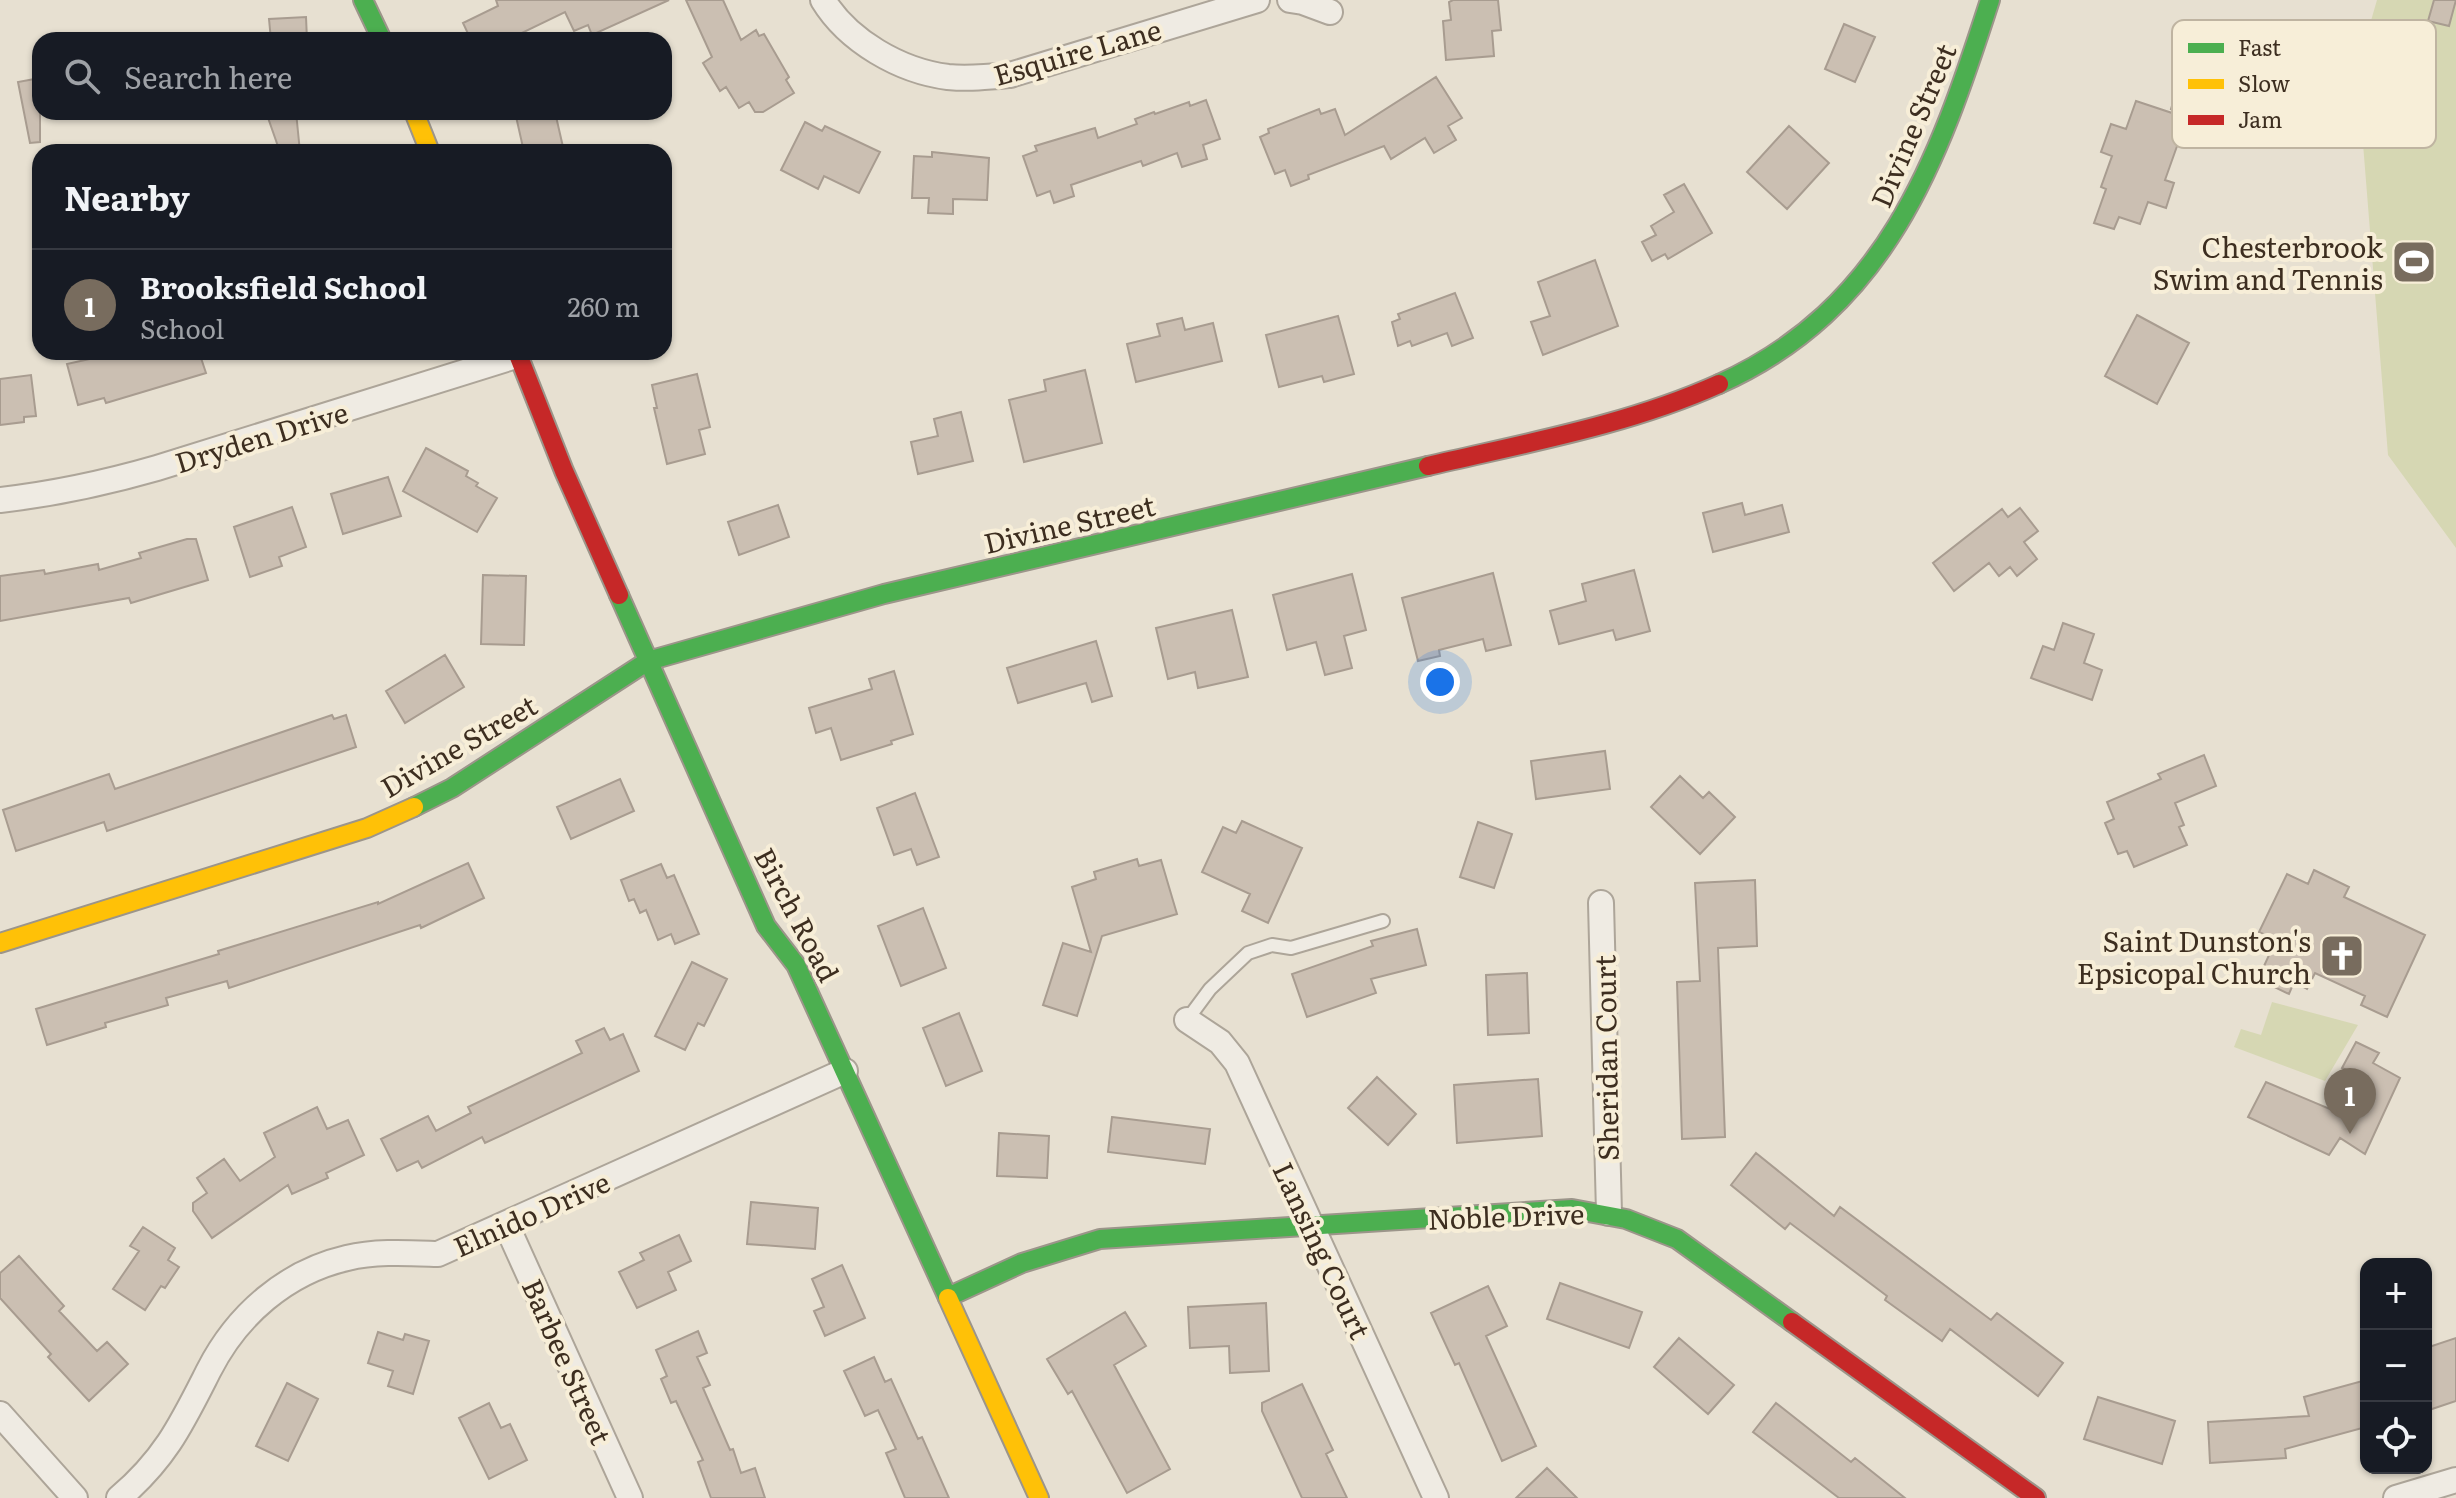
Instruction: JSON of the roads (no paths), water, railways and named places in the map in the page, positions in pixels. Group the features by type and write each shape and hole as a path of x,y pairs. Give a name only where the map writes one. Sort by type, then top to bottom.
{"street":[{"path":"363,0 378,32"},
{"name":"Esquire Lane","path":"823,0 851,32 879,53 912,68 946,77 978,78 1010,75 1257,0"},
{"path":"1290,0 1330,12"},
{"name":"Divine Street","path":"0,943 367,828 411,809 452,788 648,661 884,594 1592,427 1679,400 1732,378 1780,351 1818,324 1848,296 1876,263 1903,221 1937,151 1966,77 1990,0"},
{"path":"417,120 427,144"},
{"name":"Dryden Drive","path":"0,500 145,472 499,360"},
{"name":"Birch Road","path":"520,360 564,471 766,926 796,965 1039,1498"},
{"name":"Sheridan Court","path":"1601,903 1609,1213"},
{"name":"Lansing Court","path":"1187,1020 1220,1042 1237,1063 1436,1498"},
{"name":"Elnido Drive","path":"119,1498 137,1483 186,1419 229,1335 259,1303 288,1282 315,1268 348,1257 387,1253 438,1254 845,1071"},
{"name":"Noble Drive","path":"948,1297 1015,1263 1055,1249 1100,1239 1572,1209 1609,1213 1640,1222 1677,1239 2036,1498"},
{"name":"Barbee Street","path":"506,1224 630,1498"},
{"path":"0,1414 75,1498"},
{"path":"2396,1498 2456,1480"}],"lane":[{"path":"1187,1020 1210,989 1248,953 1272,945 1291,948 1305,945 1383,921"}],"place":[{"name":"Chesterbrook Swim and Tennis","path":"2414,262"},
{"name":"Saint Dunston's Epsicopal Church","path":"2342,956"},
{"name":"Brooksfield School","path":"2350,1134"}]}
